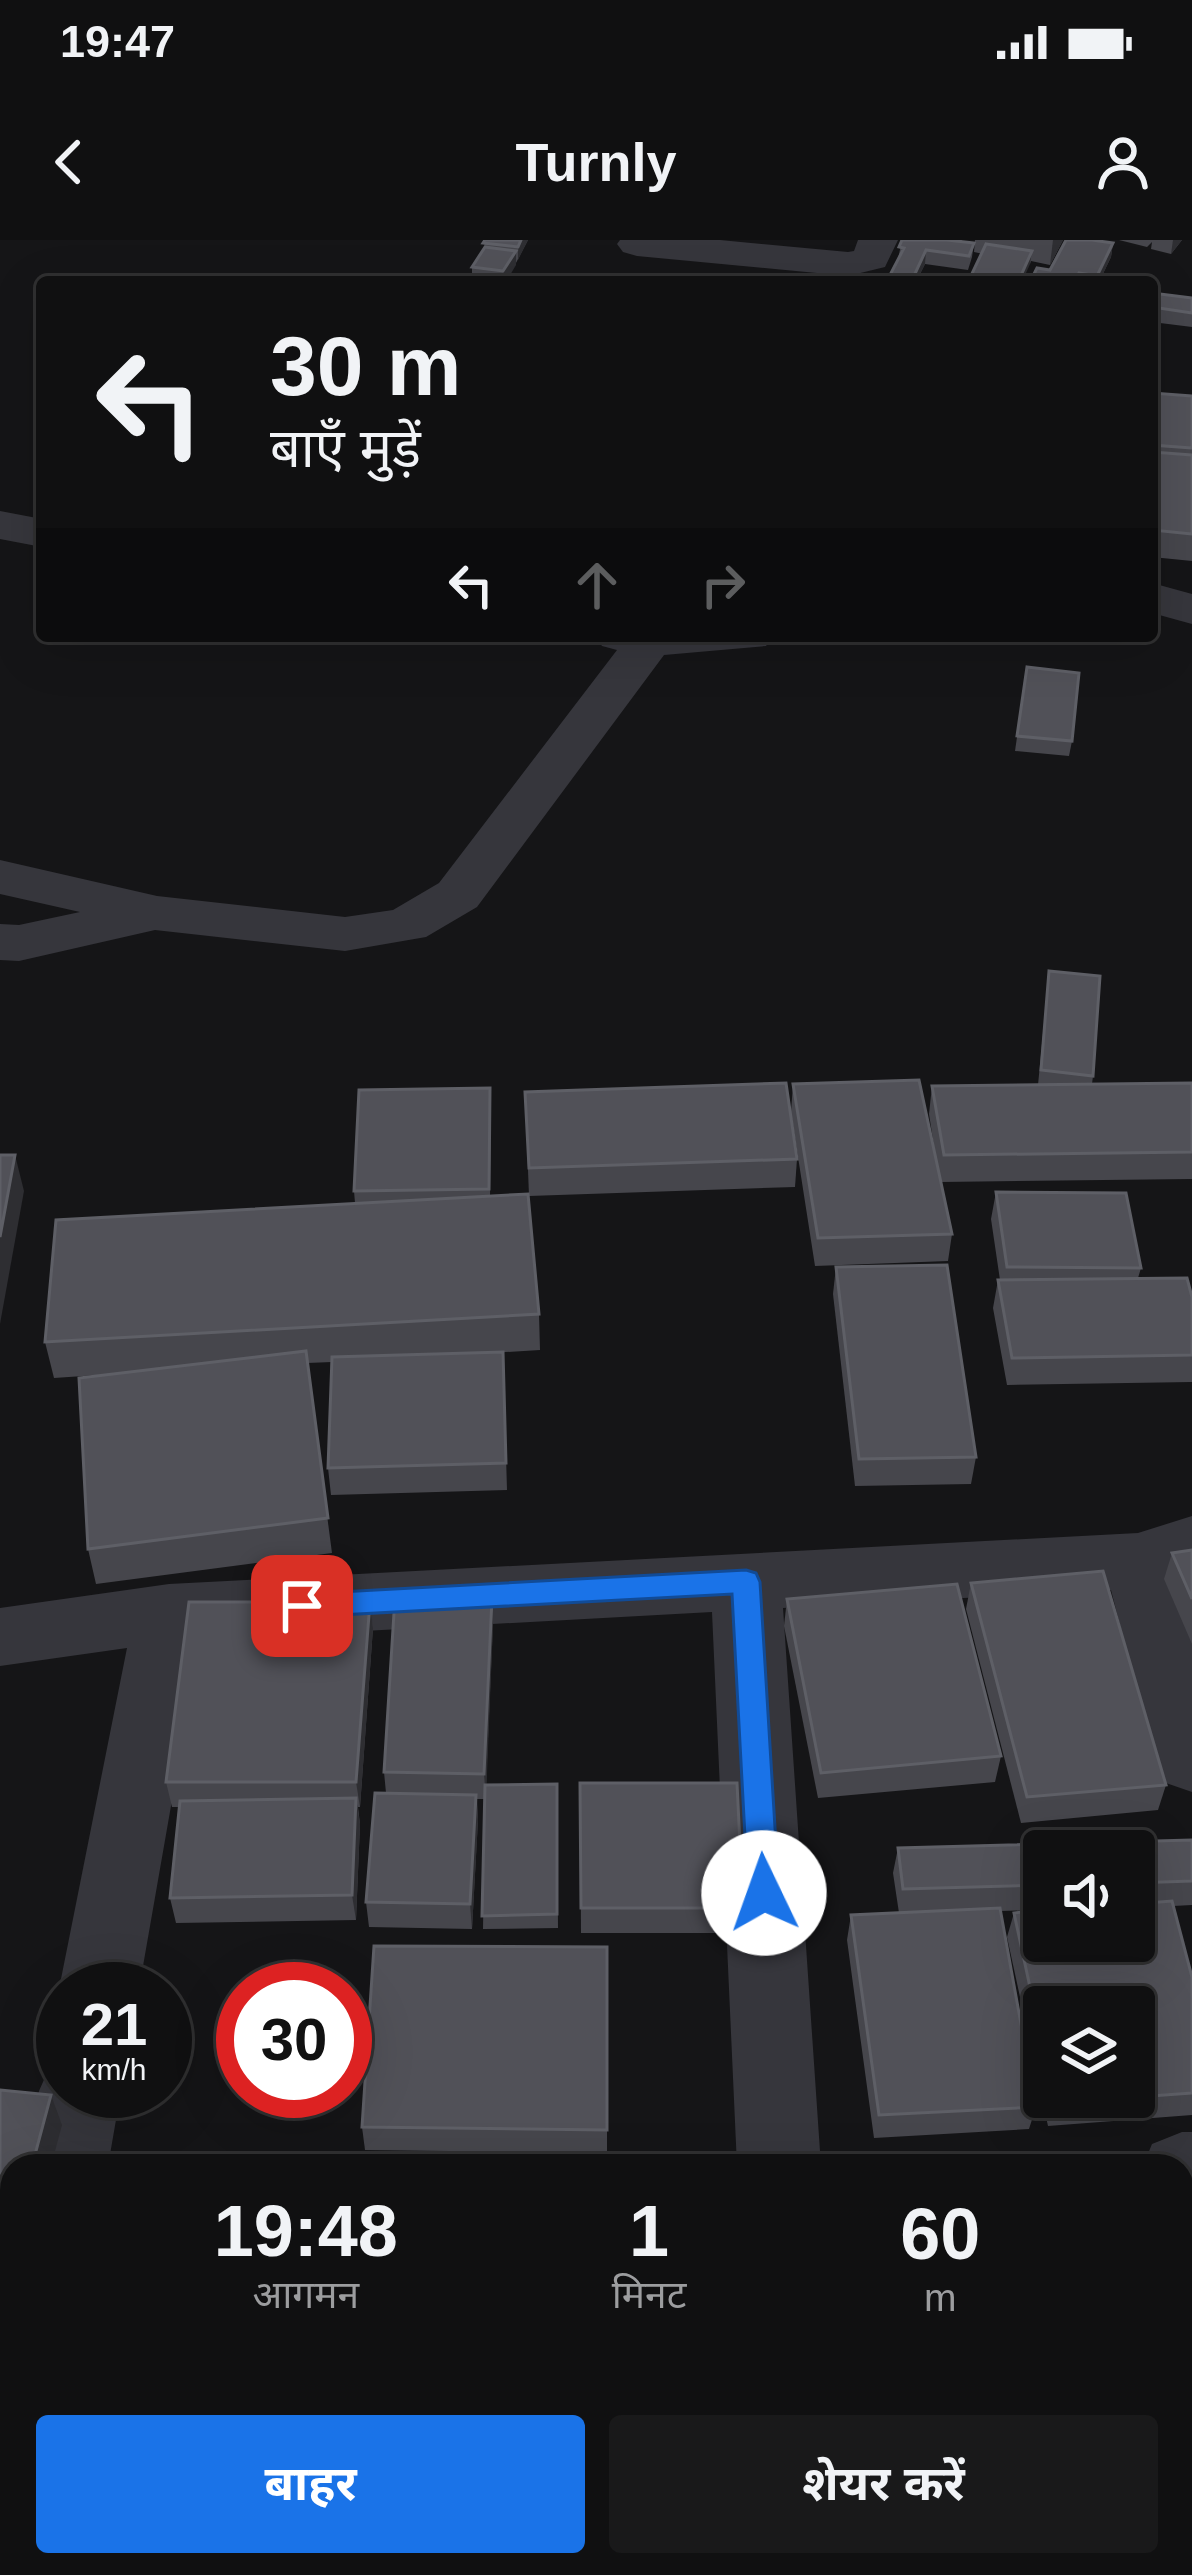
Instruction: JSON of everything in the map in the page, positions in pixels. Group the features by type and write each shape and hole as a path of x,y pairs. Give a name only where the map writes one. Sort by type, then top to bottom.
{"street":[{"path":"637,244 834,264 871,259 878,240"},
{"path":"0,525 36,532"},
{"path":"1158,599 1192,610"},
{"path":"0,877 157,913 345,934 407,925 458,896 632,642"},
{"path":"0,942 19,943 157,913"},
{"path":"0,1637 169,1612 746,1582 1165,1552 1192,1761"},
{"path":"746,1582 778,2154"},
{"path":"104,1962 169,1612"},
{"path":"68,2154 75,2118"}],"building":[{"path":"521,240 518,247 483,243"},
{"path":"902,240 974,243 969,256 926,250 914,276 890,275 904,248 899,247"},
{"path":"1066,240 1113,243 1097,276 1033,276 1037,268 1050,270"},
{"path":"986,244 1032,251 1021,276 971,276"},
{"path":"485,247 516,251 503,271 472,267"},
{"path":"1158,294 1192,298 1192,313 1158,308"},
{"path":"1158,393 1192,396 1192,448 1158,445"},
{"path":"1158,452 1192,455 1192,534 1158,531"},
{"path":"1027,667 1079,673 1072,741 1017,736"},
{"path":"1049,971 1100,976 1093,1076 1041,1070"},
{"path":"919,1080 952,1234 818,1238 793,1084"},
{"path":"786,1083 797,1159 529,1168 525,1092"},
{"path":"1192,1083 1192,1152 944,1155 932,1086"},
{"path":"490,1088 489,1189 354,1191 359,1090"},
{"path":"0,1155 15,1155 0,1237"},
{"path":"996,1192 1126,1193 1141,1268 1007,1267"},
{"path":"528,1194 539,1314 45,1342 56,1220"},
{"path":"947,1265 976,1457 859,1459 836,1267"},
{"path":"1187,1278 1192,1297 1192,1355 1012,1358 998,1280"},
{"path":"306,1351 328,1518 88,1549 79,1378"},
{"path":"503,1352 506,1463 328,1468 332,1357"},
{"path":"1192,1550 1192,1599 1172,1553"},
{"path":"1103,1571 1166,1785 1027,1797 971,1583"},
{"path":"957,1584 1001,1756 821,1773 787,1599"},
{"path":"395,1597 492,1598 484,1774 384,1772"},
{"path":"189,1602 370,1602 356,1782 166,1782"},
{"path":"580,1783 737,1783 743,1908 581,1908"},
{"path":"557,1784 557,1914 482,1916 485,1785"},
{"path":"375,1793 476,1795 470,1904 366,1902"},
{"path":"356,1798 352,1895 170,1898 180,1801"},
{"path":"1192,1840 1192,1881 1155,1882 1155,1841"},
{"path":"1023,1845 1023,1886 903,1889 898,1848"},
{"path":"1172,1901 1192,1977 1192,2093 1155,2096 1155,1986 1030,1986 1025,1962 1155,1962 1155,1902"},
{"path":"1000,1908 1023,2035 1023,2108 879,2115 851,1915"},
{"path":"1023,1912 1023,1955 1014,1913"},
{"path":"374,1946 607,1947 607,2130 362,2127 363,2118 372,2118"},
{"path":"0,2090 36,2094 36,2118 45,2118 35,2154 0,2154"}],"route":[{"path":"302,1606 746,1582 764,1893"}]}
